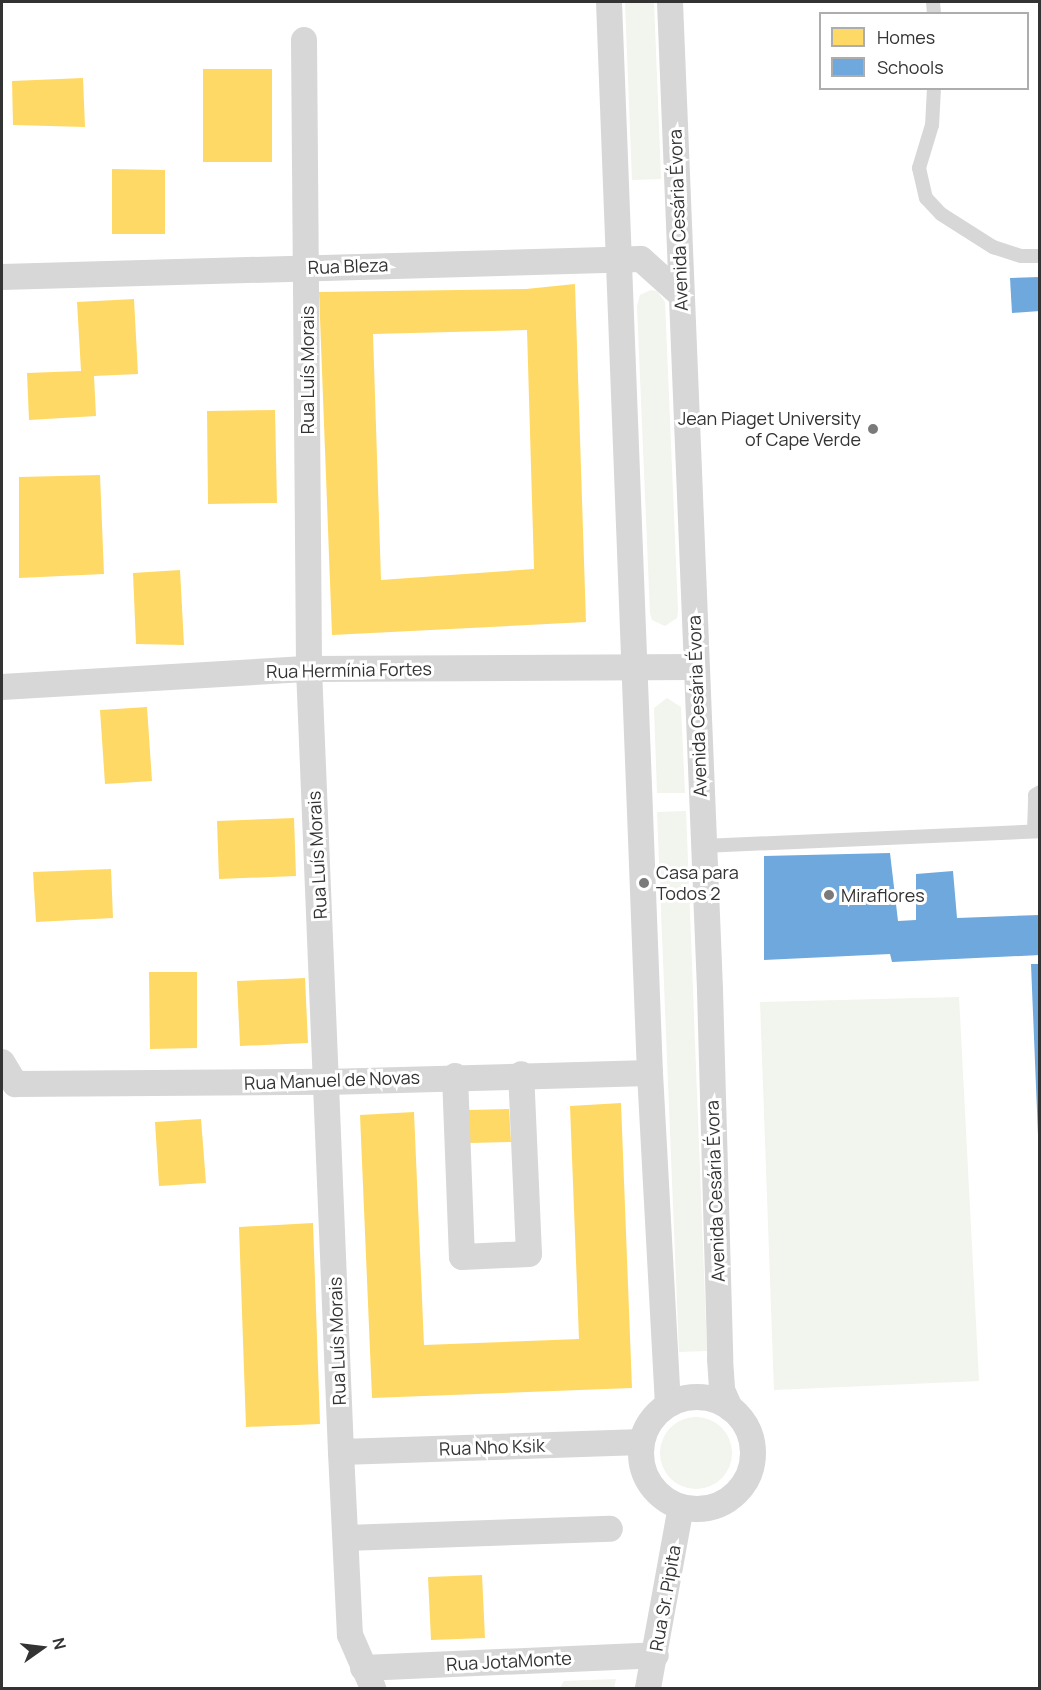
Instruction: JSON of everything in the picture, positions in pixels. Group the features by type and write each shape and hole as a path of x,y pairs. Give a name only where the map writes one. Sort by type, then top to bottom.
{"street":[{"path":"609,2 616,259 636,668 650,1073 668,1405"},
{"name":"Avenida Cesária Évora","path":"670,2 703,846 720,1359 722,1390 730,1408"},
{"name":"Rua Luís Morais","path":"304,40 309,669 350,1635 368,1678"},
{"name":"Rua Bleza","path":"2,278 306,267 641,259 681,295"},
{"name":"Rua Hermínia Fortes","path":"2,687 309,669 696,668"},
{"name":"Rua Manuel de Novas","path":"2,1062 15,1084 327,1083 455,1076 650,1073"},
{"path":"455,1076 462,1257 529,1254 521,1074"},
{"path":"699,1397 730,1408 743,1422 750,1438 753,1456 748,1474 725,1502 704,1509 681,1507 654,1489 645,1475 642,1442 647,1427 668,1405 699,1397"},
{"name":"Rua Nho Ksik","path":"341,1452 642,1442"},
{"name":"Rua Sr. Pipita","path":"648,1689 656,1655 681,1507"},
{"path":"346,1538 610,1529"},
{"name":"Rua JotaMonte","path":"368,1678 656,1655"}],"lane":[{"path":"934,90 932,124 919,168 926,198 941,214 993,247 1021,256 1040,256"},
{"path":"703,846 1037,831 1035,795 1040,792"}],"shaded area":[{"path":"625,2 654,2 661,179 632,180"},
{"path":"651,290 657,291 665,302 678,611 677,618 665,626 652,620 650,613 637,306 640,295"},
{"path":"667,698 681,707 685,793 657,793 654,708"},
{"path":"686,811 707,1351 679,1352 657,812"},
{"path":"959,997 979,1381 774,1390 760,1002"},
{"path":"703,1417 722,1427 730,1439 732,1453 730,1467 722,1479 710,1487 689,1489 670,1479 662,1467 660,1446 670,1427 682,1419"},
{"path":"616,1679 614,1688 560,1688 564,1681"}],"building: Homes":[{"path":"203,69 272,69 272,162 203,162"},
{"path":"83,78 85,127 13,125 12,81"},
{"path":"112,169 165,170 165,234 112,234"},
{"path":"575,284 586,622 332,635 319,292 526,289","holes":["527,330 534,569 381,580 373,334"]},
{"path":"134,299 138,374 94,376 96,416 29,420 27,373 81,371 77,302"},
{"path":"275,410 277,503 208,504 207,411"},
{"path":"100,475 104,574 19,578 19,477"},
{"path":"180,570 184,645 136,644 133,573"},
{"path":"147,707 152,781 105,784 100,710"},
{"path":"294,818 296,876 219,879 217,821"},
{"path":"111,869 113,918 36,922 33,872"},
{"path":"149,972 197,972 197,1048 150,1049"},
{"path":"305,978 308,1043 240,1046 237,981"},
{"path":"621,1103 632,1388 372,1398 360,1115 414,1112 424,1345 579,1339 570,1106"},
{"path":"509,1109 511,1142 469,1143 468,1110"},
{"path":"201,1119 206,1183 159,1186 155,1122"},
{"path":"313,1223 320,1424 246,1427 239,1227"},
{"path":"482,1575 485,1638 431,1640 428,1577"}],"building: Schools":[{"path":"1040,277 1040,311 1012,313 1010,278"},
{"name":"Miraflores","path":"890,853 898,921 916,920 916,874 953,871 957,918 1040,915 1040,955 892,962 890,954 764,960 764,856"},
{"path":"1031,964 1040,964 1040,1135 1038,1135"}],"place":[{"name":"Jean Piaget University of Cape Verde","path":"873,429"},
{"name":"Casa para Todos 2","path":"644,883"},
{"name":"Miraflores","path":"829,895"}]}
